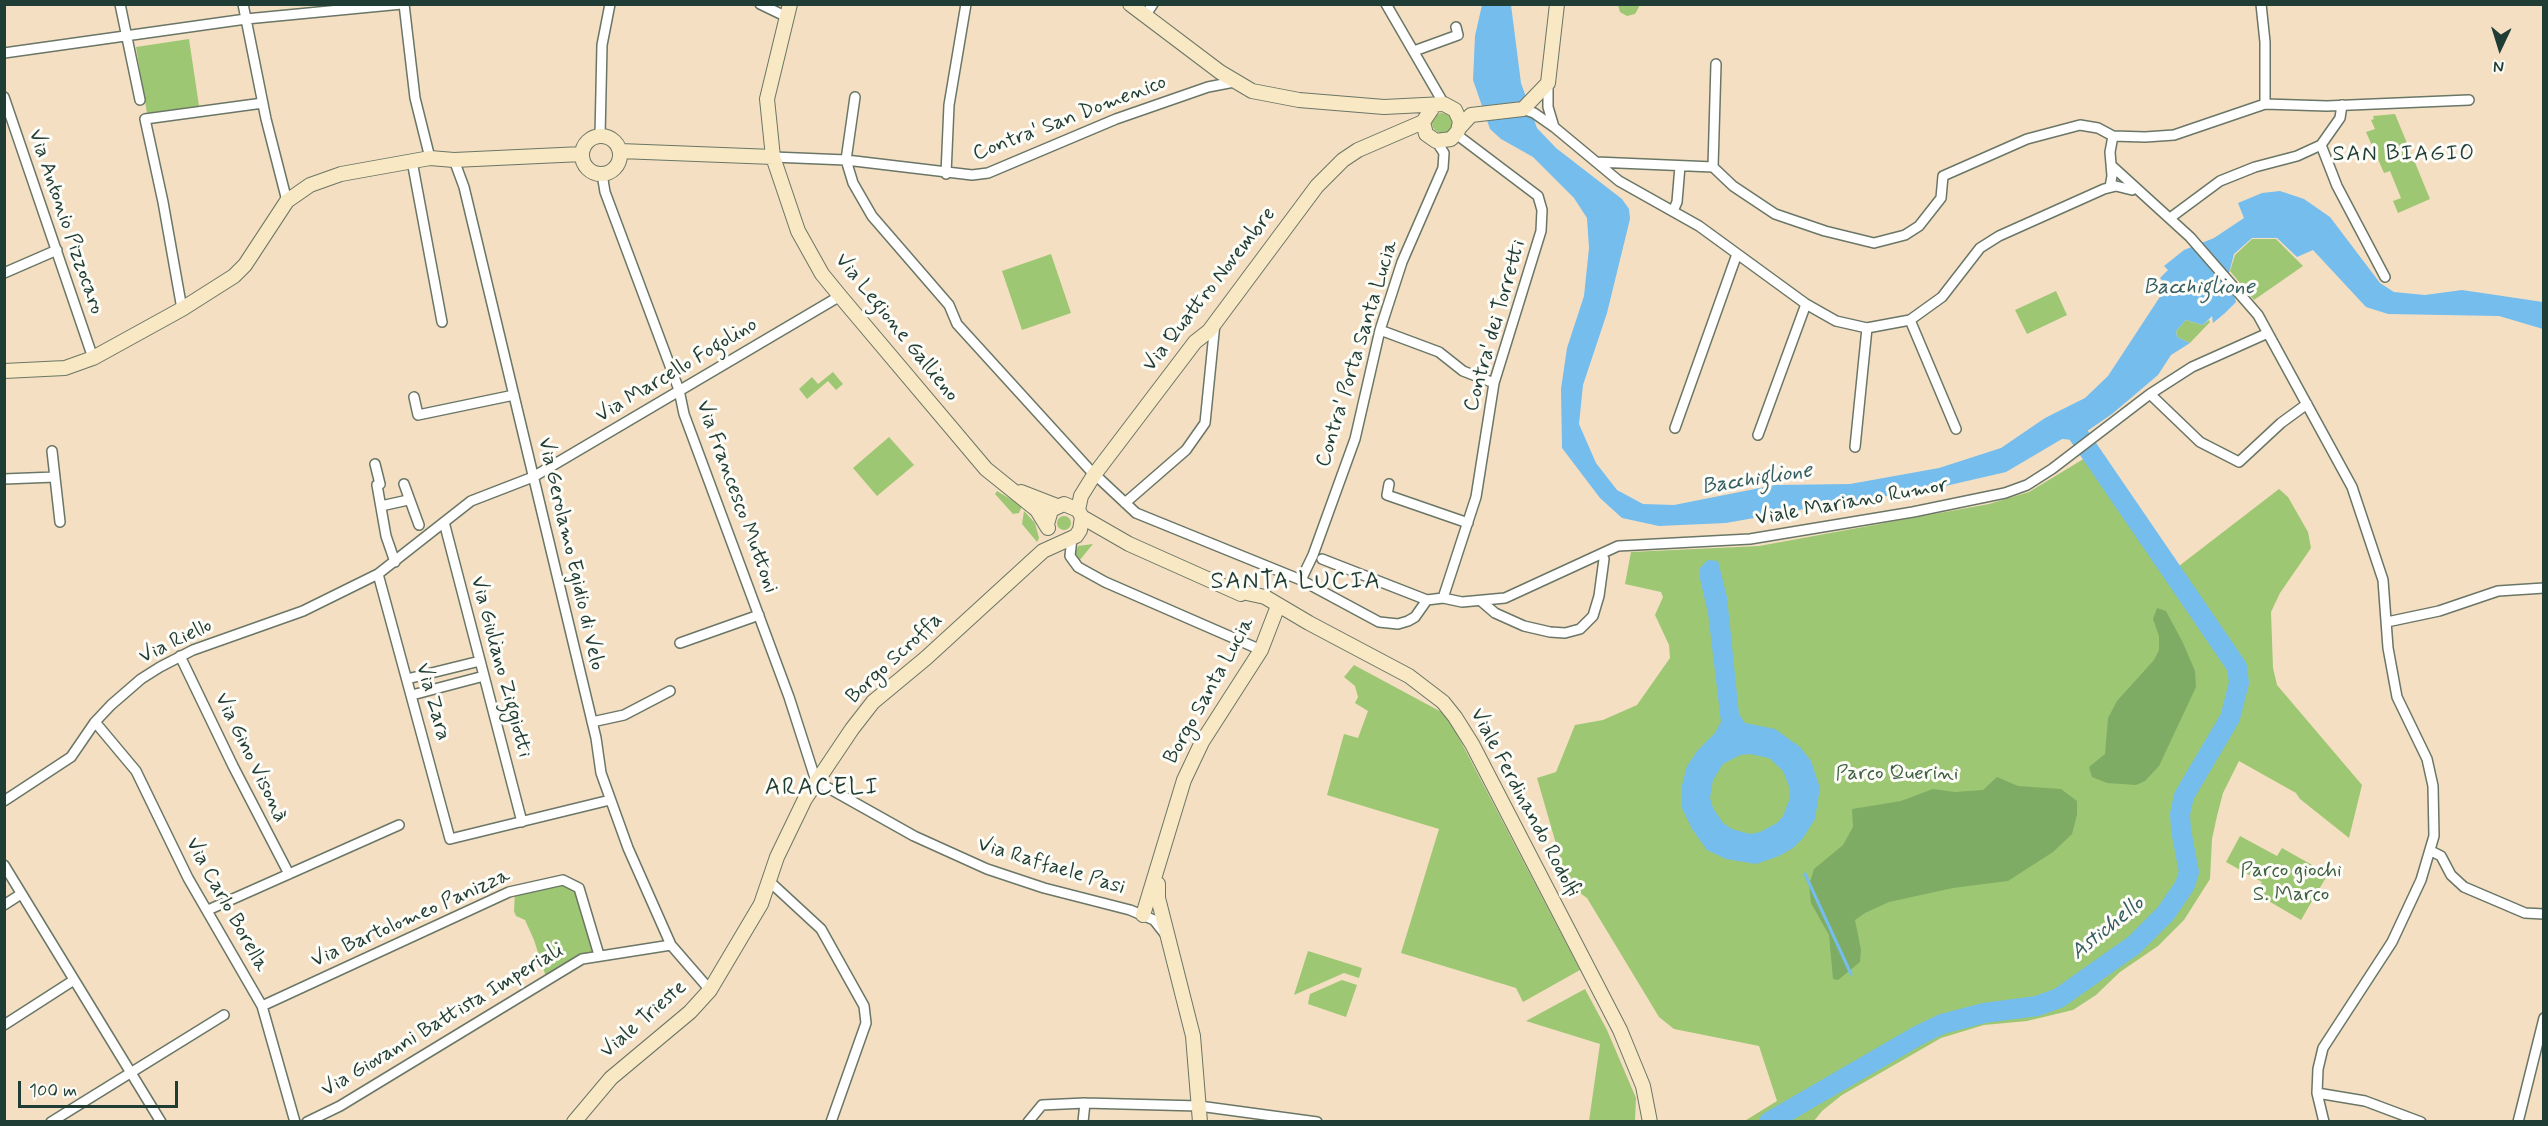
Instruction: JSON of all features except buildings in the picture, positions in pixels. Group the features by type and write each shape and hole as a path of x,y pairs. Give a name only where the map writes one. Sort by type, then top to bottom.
{"street":[{"path":"120,4 140,100"},
{"path":"243,4 281,185 287,201"},
{"path":"4,53 246,19 403,4 416,98 430,158"},
{"path":"600,136 602,45 610,4"},
{"path":"760,4 788,11"},
{"path":"946,174 949,105 966,4"},
{"path":"1130,4 1149,10 1234,82 1273,96 1435,111 1463,122 1481,111 1530,107 1619,181 1699,226 1806,304 1836,321 1867,328 1910,320 1942,297 1980,248 2029,222 2110,187 2122,186 2137,192"},
{"path":"1386,4 1414,51 1435,111"},
{"path":"1554,127 1548,107 1548,83 1557,4"},
{"path":"2261,4 2265,42 2265,104"},
{"name":"Via Legione Gallieno","path":"788,11 767,99 773,157 798,231 822,274 986,469 1039,512 1048,527"},
{"path":"1414,51 1458,35 1456,27"},
{"path":"1713,168 1716,64"},
{"name":"Contra' San Domenico","path":"773,157 846,160 946,174 972,175 988,172 1116,119 1208,87 1234,82"},
{"path":"1530,107 1548,83"},
{"name":"Via Antonio Pizzocaro","path":"4,97 93,358"},
{"path":"855,97 846,160 853,183 872,216 949,305 957,324 1095,475 1136,513 1158,524 1301,580 1379,622 1398,624 1408,621 1415,617 1427,600"},
{"path":"1595,162 1713,168 1767,209 1826,231 1862,241 1883,242 1905,235 1919,226 1941,198 1942,176 2027,139 2080,125 2098,128 2114,136 2174,135 2265,104 2342,105 2469,100"},
{"path":"182,309 164,202 145,119 263,103"},
{"path":"2170,218 2220,181 2255,167 2298,156 2321,145 2340,118 2342,105"},
{"path":"1433,140 1423,128 1435,111"},
{"name":"Via Quattro Novembre","path":"1061,505 1086,487 1195,342 1215,322 1317,186 1343,160 1435,111"},
{"name":"Via Quattro Novembre","path":"1386,138 1447,141 1463,122"},
{"name":"Contra' dei Torretti","path":"1443,598 1476,497 1494,383 1541,231 1542,210 1538,196 1463,122"},
{"path":"600,136 611,138 620,152 615,169 602,174 589,170 582,154 590,139 600,136"},
{"path":"2110,187 2112,166 2110,152 2114,136"},
{"name":"Contra' Porta Santa Lucia","path":"1301,580 1313,555 1355,439 1380,330 1402,262 1443,168 1443,153 1433,140"},
{"path":"2321,145 2337,186 2385,278"},
{"path":"620,152 773,157"},
{"path":"4,371 65,368 93,358 182,309 234,276 245,265 287,201 310,185 341,174 430,158 454,160 582,154"},
{"name":"Via Gerolamo Egidio di Velo","path":"454,160 464,187 610,800 671,945 710,990"},
{"path":"412,161 442,322"},
{"path":"1619,181 1631,165"},
{"path":"1673,211 1677,202 1680,166"},
{"path":"2112,166 2137,192 2190,237 2245,299 2268,333 2352,487 2383,580 2391,674 2397,697 2427,759 2433,786 2434,825 2431,851 2392,942 2323,1048 2318,1069 2317,1093 2324,1122"},
{"name":"Via Francesco Muttoni","path":"602,174 605,192 679,390 684,414 759,615 816,781"},
{"path":"4,273 57,250"},
{"path":"1675,428 1737,254"},
{"name":"Via Marcello Fogolino","path":"533,477 840,296"},
{"path":"1758,435 1806,304"},
{"path":"1910,320 1956,429"},
{"path":"1125,503 1186,450 1205,423 1215,322"},
{"path":"1855,447 1867,328"},
{"path":"1380,330 1439,352 1463,371 1494,383"},
{"name":"Viale Mariano Rumor","path":"1481,601 1504,598 1618,546 1750,539 1913,512 2005,493 2027,485 2080,450 2150,394 2192,367 2268,333"},
{"path":"1195,342 1212,350"},
{"path":"2150,394 2200,442 2240,462 2281,423 2307,404"},
{"path":"414,397 418,415 513,395"},
{"path":"52,452 60,522"},
{"path":"375,464 380,483 377,484 386,536 395,562"},
{"path":"4,480 55,477"},
{"name":"Via Riello","path":"4,801 71,757 95,722 141,679 180,656 303,611 378,574 471,501 533,477"},
{"path":"404,484 419,525"},
{"path":"1389,484 1387,495 1468,523"},
{"name":"Via Legione Gallieno","path":"1005,486 1061,505"},
{"name":"Via Quattro Novembre","path":"1080,514 1086,487"},
{"path":"381,506 408,500"},
{"path":"1043,551 1051,510 1061,505 1129,544 1276,611 1309,623"},
{"path":"1070,538 1080,530 1080,514"},
{"name":"Via Giuliano Ziggiotti","path":"444,522 522,822"},
{"path":"1048,527 1055,537 1098,536 1129,544"},
{"path":"1070,538 1070,556 1078,567 1105,582 1261,650"},
{"name":"Borgo Scroffa","path":"768,881 788,833 816,781 873,702 935,650 1043,551 1070,538"},
{"path":"1322,559 1427,600 1443,598 1462,602 1481,601 1495,613 1524,626 1565,633 1580,629 1593,616 1599,596 1604,559"},
{"name":"Via Zara","path":"378,574 450,839 522,822"},
{"path":"2387,622 2439,610 2498,591 2544,588"},
{"name":"Viale Ferdinando Rodolfi","path":"1233,590 1265,597 1409,676 1443,702 1464,729 1620,1030 1643,1086 1648,1118"},
{"name":"Borgo Santa Lucia","path":"1151,914 1160,861 1184,780 1202,742 1261,650 1276,611"},
{"name":"Via Francesco Muttoni","path":"680,643 759,615"},
{"name":"Via Gino Visonà","path":"180,656 232,766 289,874"},
{"path":"407,679 480,661"},
{"path":"412,695 484,676"},
{"path":"592,722 624,715 670,691"},
{"name":"Via Carlo Borella","path":"95,722 136,771 188,878 262,1006 295,1122"},
{"name":"Via Raffaele Pasi","path":"816,781 914,836 987,869 1044,888 1151,914"},
{"path":"522,822 610,800"},
{"path":"208,910 399,825"},
{"path":"2431,851 2441,855 2451,875 2464,886 2525,912 2544,914"},
{"path":"4,865 161,1122"},
{"name":"Via Bartolomeo Panizza","path":"262,1006 509,892 563,880 579,888 599,955"},
{"path":"768,881 821,930 864,1006 866,1023 831,1122"},
{"name":"Viale Trieste","path":"574,1122 610,1078 690,1012 710,990 760,904 768,881"},
{"path":"4,905 21,894"},
{"path":"1151,914 1170,941 1193,1036 1200,1122"},
{"name":"Via Giovanni Battista Imperiali","path":"307,1122 340,1106 582,959 671,945"},
{"path":"4,1025 74,980"},
{"path":"51,1122 224,1015"},
{"path":"2518,1122 2544,1018"},
{"path":"2317,1093 2365,1101 2421,1122"},
{"path":"1083,1122 1084,1103"},
{"path":"1028,1122 1042,1105 1084,1103 1199,1106 1317,1122"}],"green space":[{"path":"1618,5 1638,5 1639,7 1635,14 1627,16 1620,12"},
{"path":"189,39 199,106 147,113 136,47"},
{"path":"1442,113 1449,116 1452,123 1449,130 1442,133 1435,130 1432,123 1435,116"},
{"path":"2395,114 2430,199 2398,213 2393,201 2401,198 2390,171 2384,173 2366,132 2375,129 2371,120 2374,119 2373,116"},
{"path":"2252,239 2276,239 2303,266 2254,300 2230,271 2235,255"},
{"path":"1051,254 1071,313 1022,330 1002,271"},
{"path":"2056,291 2067,315 2027,334 2015,310"},
{"path":"2186,320 2203,325 2209,320 2210,322 2190,343 2177,337 2176,331"},
{"path":"833,372 843,384 836,390 828,381 807,399 799,389 812,377 818,384"},
{"path":"889,437 914,465 877,496 853,468"},
{"name":"Parco Querini","path":"2095,452 2125,498 2179,566 2279,489 2288,497 2308,532 2311,548 2280,593 2271,612 2273,668 2277,685 2362,785 2349,838 2300,799 2296,793 2239,761 2223,793 2217,816 2212,839 2210,879 2184,920 2158,946 2120,972 2096,995 2073,1010 2027,1021 1984,1025 1941,1038 1842,1095 1822,1111 1814,1121 1743,1122 1777,1101 1759,1046 1674,1029 1659,1017 1587,898 1577,891 1565,875 1537,778 1556,772 1575,725 1603,720 1637,705 1670,658 1669,645 1655,615 1663,597 1661,592 1625,584 1631,552 1759,546 1989,504 2029,492"},
{"path":"997,491 1022,506 1019,513 1013,514 995,494"},
{"path":"1024,511 1035,523 1039,538 1037,542 1022,524"},
{"path":"1061,516 1067,516 1071,523 1067,530 1061,530 1057,526 1057,520"},
{"path":"1093,544 1079,561 1074,557 1078,546"},
{"path":"2157,608 2166,611 2183,643 2195,671 2196,687 2159,766 2145,781 2136,785 2107,783 2092,777 2089,767 2105,754 2108,718 2117,701 2154,660 2159,650 2159,636 2153,619"},
{"path":"1354,665 1447,715 1580,970 1523,1002 1516,988 1401,953 1439,829 1327,795 1344,734 1358,738 1368,711 1355,703 1358,697 1355,686 1344,677"},
{"path":"1997,777 2018,786 2061,789 2077,801 2077,815 2072,834 2053,852 2008,881 1953,888 1889,902 1865,913 1855,920 1861,950 1860,962 1838,980 1833,979 1829,935 1811,903 1809,885 1814,869 1843,845 1853,827 1852,809 1901,801 1933,789 1955,792 1983,790"},
{"name":"Parco giochi S. Marco","path":"2240,836 2277,856 2282,848 2328,874 2301,920 2255,893 2262,882 2226,862"},
{"path":"563,880 579,888 599,955 547,980 525,920 516,916 514,911 515,891"},
{"path":"1308,951 1362,968 1359,978 1344,973 1294,995"},
{"path":"1342,980 1357,985 1346,1017 1308,1004 1310,994"},
{"path":"1585,989 1607,1030 1636,1098 1635,1121 1589,1121 1600,1044 1526,1021"}],"water":[{"name":"Bacchiglione","path":"1482,5 1511,5 1521,83 1537,128 1556,148 1622,199 1629,209 1630,219 1607,313 1583,385 1579,424 1596,463 1617,490 1643,504 1674,505 1775,485 1850,484 1939,468 2001,448 2045,418 2085,398 2108,376 2167,286 2160,278 2168,270 2164,266 2184,250 2214,238 2244,218 2238,203 2262,193 2280,191 2304,199 2330,217 2380,283 2394,292 2425,295 2462,290 2543,302 2543,329 2499,316 2388,314 2366,307 2313,250 2297,257 2277,238 2252,238 2234,254 2228,277 2236,302 2225,313 2213,323 2212,316 2203,325 2186,320 2176,331 2177,337 2190,343 2171,355 2158,375 2112,414 2074,440 2062,439 2006,472 1928,490 1726,523 1659,526 1622,518 1600,498 1562,448 1561,389 1567,348 1584,296 1589,248 1587,218 1574,198 1533,157 1501,139 1490,129 1473,80 1475,36"},
{"path":"1708,560 1718,561 1727,597 1739,714 1745,723 1775,729 1800,747 1811,761 1820,788 1815,819 1803,838 1793,848 1779,856 1756,864 1726,859 1707,850 1692,829 1682,808 1682,785 1687,766 1698,750 1715,733 1721,722 1708,613 1700,579 1700,568","holes":["1750,754 1769,758 1783,771 1790,789 1790,798 1783,816 1777,823 1760,832 1750,834 1732,829 1723,823 1713,808 1710,798 1713,780 1723,764 1740,755"]}],"waterway":[{"name":"Astichello","path":"1769,1122 1942,1024 1984,1013 2037,1006 2059,998 2134,945 2166,913 2185,885 2189,872 2180,814 2184,796 2230,718 2239,683 2237,667 2071,424"},
{"path":"1805,874 1851,974"}],"district":[{"name":"SAN BIAGIO","path":"2404,155"},
{"name":"SANTA LUCIA","path":"1296,583"},
{"name":"ARACELI","path":"822,789"}]}
